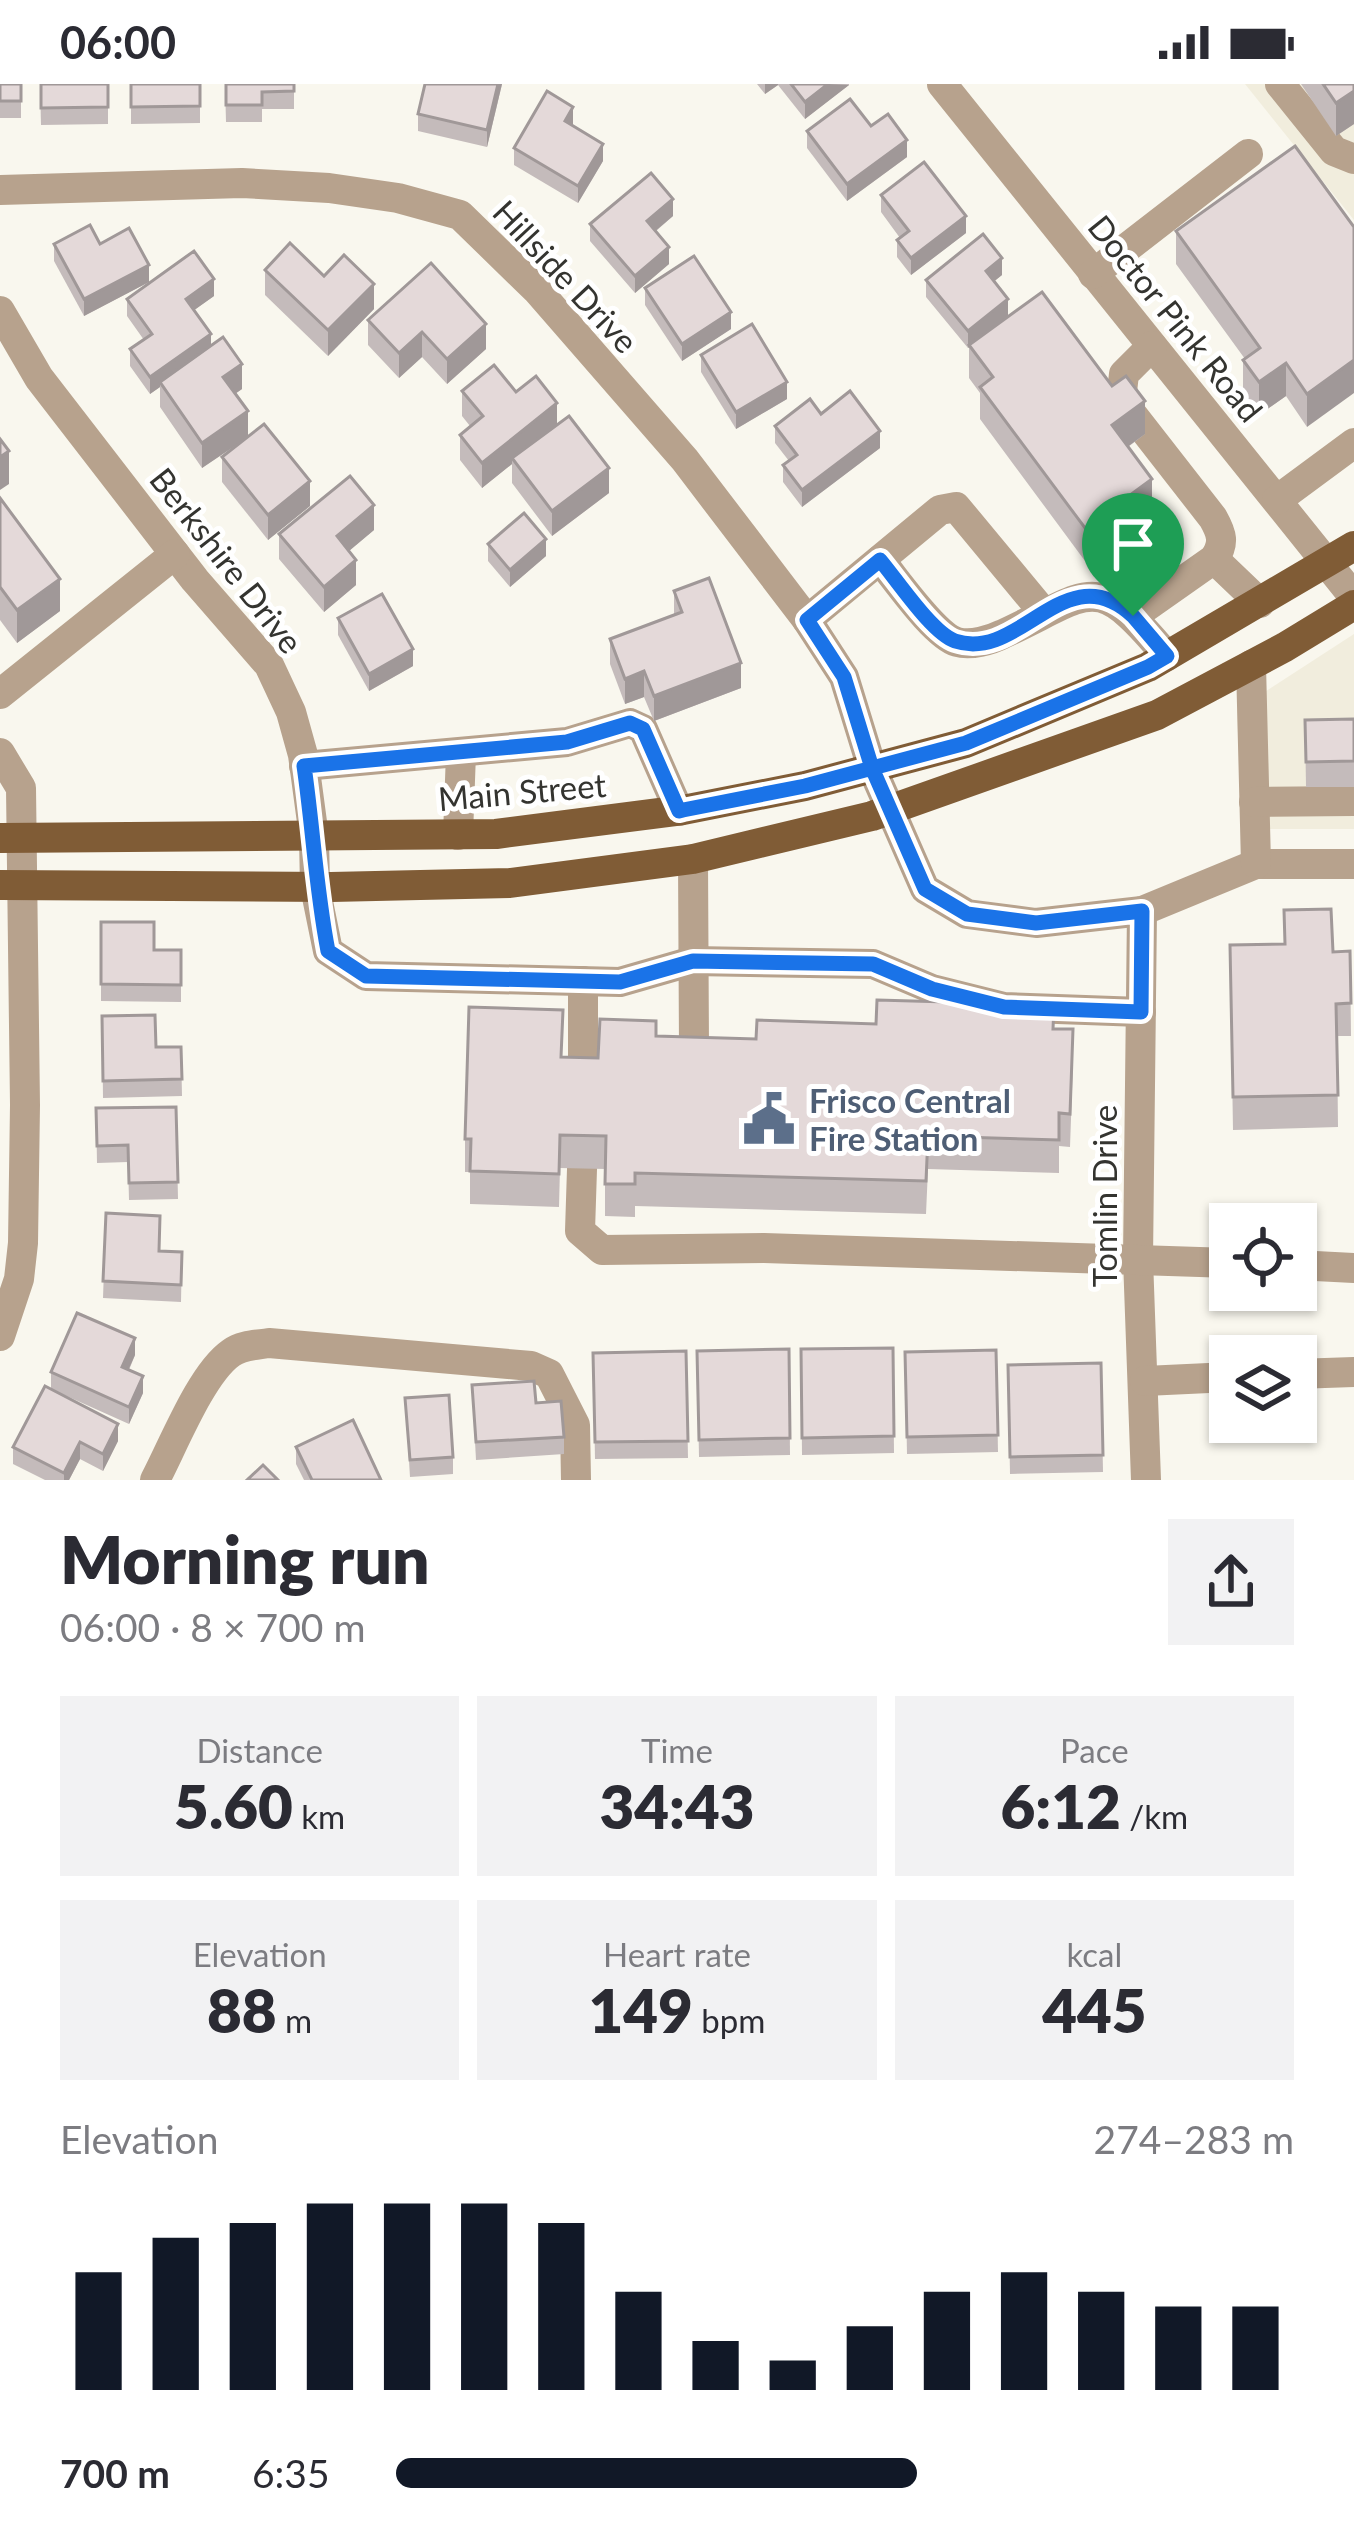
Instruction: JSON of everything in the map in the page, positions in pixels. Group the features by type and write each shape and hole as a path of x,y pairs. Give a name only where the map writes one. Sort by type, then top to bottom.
{"main road":[{"name":"Main Street","path":"11,838 496,834 679,811 805,786 966,743 1167,656 1341,555"},
{"path":"12,885 510,883 693,859 826,830 1157,715 1251,665 1354,601"}],"street":[{"name":"Doctor Pink Road","path":"942,84 1277,500 1341,555 1354,601"},
{"path":"1280,84 1334,151 1354,159"},
{"path":"1093,274 1248,154"},
{"name":"Hillside Drive","path":"0,190 242,183 398,198 460,215 537,290 685,460 807,620 844,677 872,768 925,889 967,914 1036,923 1142,911 1256,864"},
{"name":"Berkshire Drive","path":"0,311 39,378 175,554 268,664 291,712 304,766 315,887 328,951 366,976 620,982 693,961 873,964 932,989 1004,1007 1141,1012"},
{"path":"1133,616 1214,559 1222,547 1221,532 1121,400 1124,374 1153,346"},
{"path":"1277,500 1354,443"},
{"path":"807,620 940,510 956,507 1044,614"},
{"path":"0,694 175,554"},
{"path":"1214,559 1259,603"},
{"path":"880,560 943,634 958,642 997,638 1077,596 1098,594 1120,604 1167,656"},
{"path":"1251,665 1256,864 1354,863"},
{"path":"304,766 567,742 630,723 643,729 679,811"},
{"path":"0,753 21,788 11,838 13,1106 23,1243 0,1336"},
{"path":"458,835 461,753"},
{"path":"1255,802 1354,801"},
{"path":"693,859 694,1049"},
{"name":"Tomlin Drive","path":"1142,911 1138,1258 1146,1480"},
{"path":"583,1090 584,981"},
{"path":"582,1168 580,1231 602,1250 764,1248 1209,1261"},
{"path":"1317,1266 1354,1268"},
{"path":"155,1480 227,1355 269,1343 531,1366 549,1374 575,1426 576,1480"},
{"path":"1317,1373 1354,1372"},
{"path":"1145,1381 1209,1378"}],"shaded area":[{"path":"1245,84 1354,84 1354,220"},
{"path":"1354,634 1354,829 1242,829 1237,710"}],"building":[{"path":"0,84 21,84 21,101 0,101"},
{"path":"41,84 108,84 108,107 41,108"},
{"path":"131,84 200,84 200,106 131,107"},
{"path":"226,84 294,84 294,91 262,92 262,105 226,105"},
{"path":"425,84 498,84 487,130 418,114"},
{"path":"791,84 828,84 805,102"},
{"path":"1323,84 1354,84 1354,91 1336,103"},
{"path":"547,91 573,107 565,121 603,144 578,186 514,148"},
{"path":"850,99 871,126 888,114 907,140 847,184 807,131"},
{"path":"1295,146 1354,227 1354,360 1307,394 1286,363 1259,382 1243,360 1260,348 1176,231"},
{"path":"924,162 966,216 911,258 897,240 909,231 881,195"},
{"path":"651,173 673,199 647,221 669,247 635,276 590,224"},
{"path":"90,225 100,244 129,228 149,265 84,299 54,244"},
{"path":"983,234 1002,258 986,271 1008,299 968,331 926,280"},
{"path":"290,243 324,276 344,255 374,284 328,330 265,270"},
{"path":"194,251 214,279 186,299 211,334 150,377 130,349 152,334 127,299"},
{"path":"694,256 731,312 682,344 645,288"},
{"path":"431,263 486,324 447,359 422,332 399,353 368,320"},
{"path":"1042,292 1112,386 1126,376 1145,401 1112,425 1152,479 1085,528 980,387 993,377 969,345"},
{"path":"752,324 787,382 736,412 701,355"},
{"path":"223,337 242,364 223,377 248,411 202,443 160,382"},
{"path":"494,365 516,392 536,376 557,403 482,463 460,435 483,416 462,391"},
{"path":"850,391 880,431 802,490 783,465 797,455 775,426 810,399 821,414"},
{"path":"569,416 609,468 552,511 512,458"},
{"path":"264,424 310,481 268,515 222,457"},
{"path":"350,476 374,505 337,536 356,560 324,587 279,534"},
{"path":"0,498 60,579 17,610 0,587"},
{"path":"524,513 546,539 510,570 488,544"},
{"path":"709,578 741,663 654,696 644,671 625,679 610,639 682,612 674,591"},
{"path":"382,594 413,649 369,674 338,618"},
{"path":"1354,719 1354,761 1306,762 1305,720"},
{"path":"1331,909 1333,952 1350,951 1351,1003 1336,1004 1338,1095 1233,1097 1230,945 1285,944 1284,910"},
{"path":"101,922 154,922 154,950 181,950 181,985 101,984"},
{"name":"Frisco Central Fire Station","path":"877,1000 1054,1005 1053,1029 1073,1029 1070,1114 1059,1113 1059,1140 928,1136 926,1181 635,1173 635,1184 605,1184 606,1136 560,1135 559,1174 470,1171 471,1139 465,1139 469,1007 563,1010 561,1057 598,1058 600,1019 656,1021 656,1036 756,1039 757,1020 876,1024"},
{"path":"155,1015 156,1047 181,1047 182,1079 103,1081 102,1016"},
{"path":"176,1107 178,1182 129,1183 128,1145 97,1146 96,1108"},
{"path":"106,1213 160,1216 159,1251 182,1252 181,1285 103,1281"},
{"path":"77,1313 135,1338 122,1367 143,1376 129,1407 51,1372"},
{"path":"893,1348 894,1436 802,1438 801,1349"},
{"path":"789,1349 790,1438 699,1440 697,1351"},
{"path":"996,1350 998,1435 907,1437 905,1352"},
{"path":"686,1351 688,1441 595,1442 593,1353"},
{"path":"1101,1363 1103,1455 1010,1457 1008,1365"},
{"path":"534,1381 536,1403 561,1401 564,1437 476,1442 472,1385"},
{"path":"45,1386 118,1424 103,1454 80,1442 64,1473 13,1447"},
{"path":"449,1395 453,1457 410,1460 405,1398"},
{"path":"353,1420 381,1480 312,1480 296,1447"},
{"path":"263,1465 278,1480 247,1480"}],"place":[{"name":"Frisco Central Fire Station","path":"769,1119"}],"route":[{"path":"1133,616 1098,594 1077,596 997,638 958,642 943,634 880,560 807,620 844,677 872,768 925,889 967,914 1036,923 1142,911 1141,1012 1004,1007 932,989 873,964 693,961 620,982 366,976 328,951 315,887 304,766 567,742 630,723 643,729 679,811 805,786 872,768 966,743 1148,667 1167,656 1133,616"}]}
